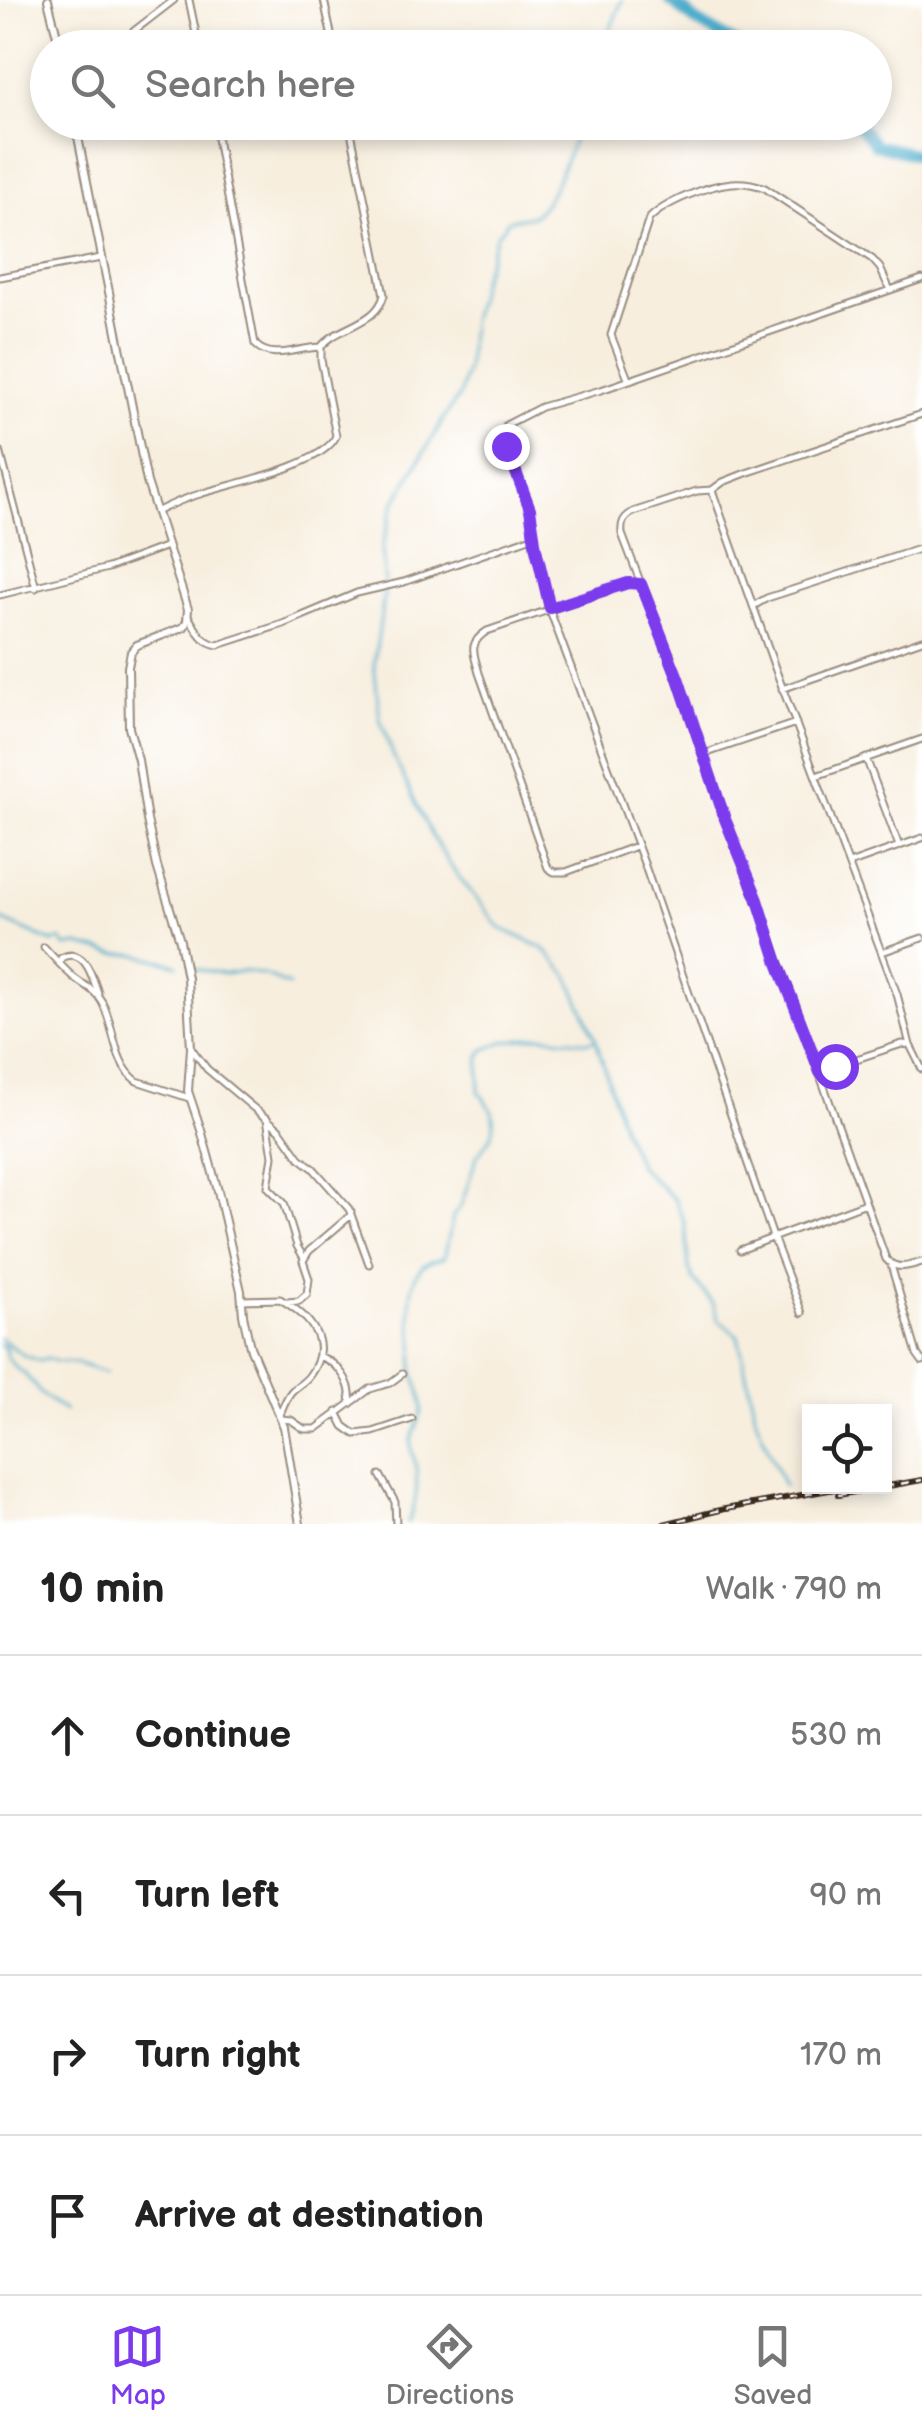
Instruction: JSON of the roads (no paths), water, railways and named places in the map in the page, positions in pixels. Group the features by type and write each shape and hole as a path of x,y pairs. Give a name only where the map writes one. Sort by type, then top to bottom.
{"street":[{"path":"48,0 56,30"},
{"path":"135,30 174,0"},
{"path":"189,0 195,30"},
{"path":"324,0 330,30"},
{"path":"78,140 147,482 186,599 188,616 201,638 218,645 283,624 338,600 404,582 534,536"},
{"path":"217,140 255,344 269,353 321,347 334,334 374,313 382,302 384,295 353,140"},
{"path":"628,379 612,334 649,219 658,209 720,185 746,182 765,188 872,259 890,290"},
{"path":"0,278 101,258"},
{"path":"802,1312 550,608 530,509 504,439 506,425 541,407 922,279"},
{"path":"156,512 198,494 257,479 326,450 336,436 321,347"},
{"path":"922,414 723,482 712,490 697,491 632,512 622,525 725,819 891,1265 922,1361"},
{"path":"0,453 36,588"},
{"path":"712,490 897,994 910,1045 922,1069"},
{"path":"0,595 108,568 168,546"},
{"path":"753,606 922,548"},
{"path":"637,845 560,873 548,868 473,646 487,631 628,583 641,584"},
{"path":"188,616 184,627 138,645 131,652 128,718 154,850 185,969 191,1048 189,1098 220,1198 254,1358 281,1416 290,1448 300,1524"},
{"path":"782,689 922,640"},
{"path":"704,754 796,724"},
{"path":"816,776 922,740"},
{"path":"866,758 899,846"},
{"path":"849,864 922,838"},
{"path":"882,952 922,938"},
{"path":"44,947 98,996"},
{"path":"60,964 61,958 72,954 90,971 129,1076 189,1098"},
{"path":"820,1072 894,1046 910,1045"},
{"path":"191,1048 207,1069 266,1116 351,1212 369,1264"},
{"path":"266,1116 273,1156 268,1187 284,1203 309,1279 307,1294 287,1302"},
{"path":"740,1250 866,1203"},
{"path":"304,1258 351,1212"},
{"path":"891,1265 898,1268 922,1262"},
{"path":"242,1300 280,1298 319,1336 321,1347 313,1370 292,1391 281,1416"},
{"path":"319,1356 332,1363 347,1380 350,1404"},
{"path":"281,1416 309,1430 321,1426 370,1390 402,1374"},
{"path":"337,1412 344,1426 355,1434 412,1419"},
{"path":"380,1475 395,1502 396,1524"}],"waterway":[{"path":"610,30 622,0"},
{"path":"670,0 711,30"},
{"path":"573,140 540,209 530,216 509,220 497,235 471,320 460,395 394,504 382,547 385,587 374,664 380,719 430,833 452,868 500,928 543,948 568,975 596,1040 623,1129 639,1166 675,1200 685,1224 693,1279 713,1303 718,1319 738,1336 756,1419 784,1486"},
{"path":"872,140 876,145 922,156"},
{"path":"0,919 52,942 61,940 66,947 78,945 135,954 178,965"},
{"path":"190,968 225,974 244,971 289,986"},
{"path":"408,1523 417,1486 411,1442 422,1405 413,1369 411,1293 422,1267 443,1258 453,1216 461,1206 477,1156 492,1135 492,1110 479,1092 480,1056 484,1050 503,1042 540,1036 595,1040"},
{"path":"0,1338 23,1355 40,1361 47,1358 106,1373"},
{"path":"0,1345 42,1395 65,1411"}],"railway":[{"path":"838,1495 922,1480"},
{"path":"664,1524 807,1494"}]}
